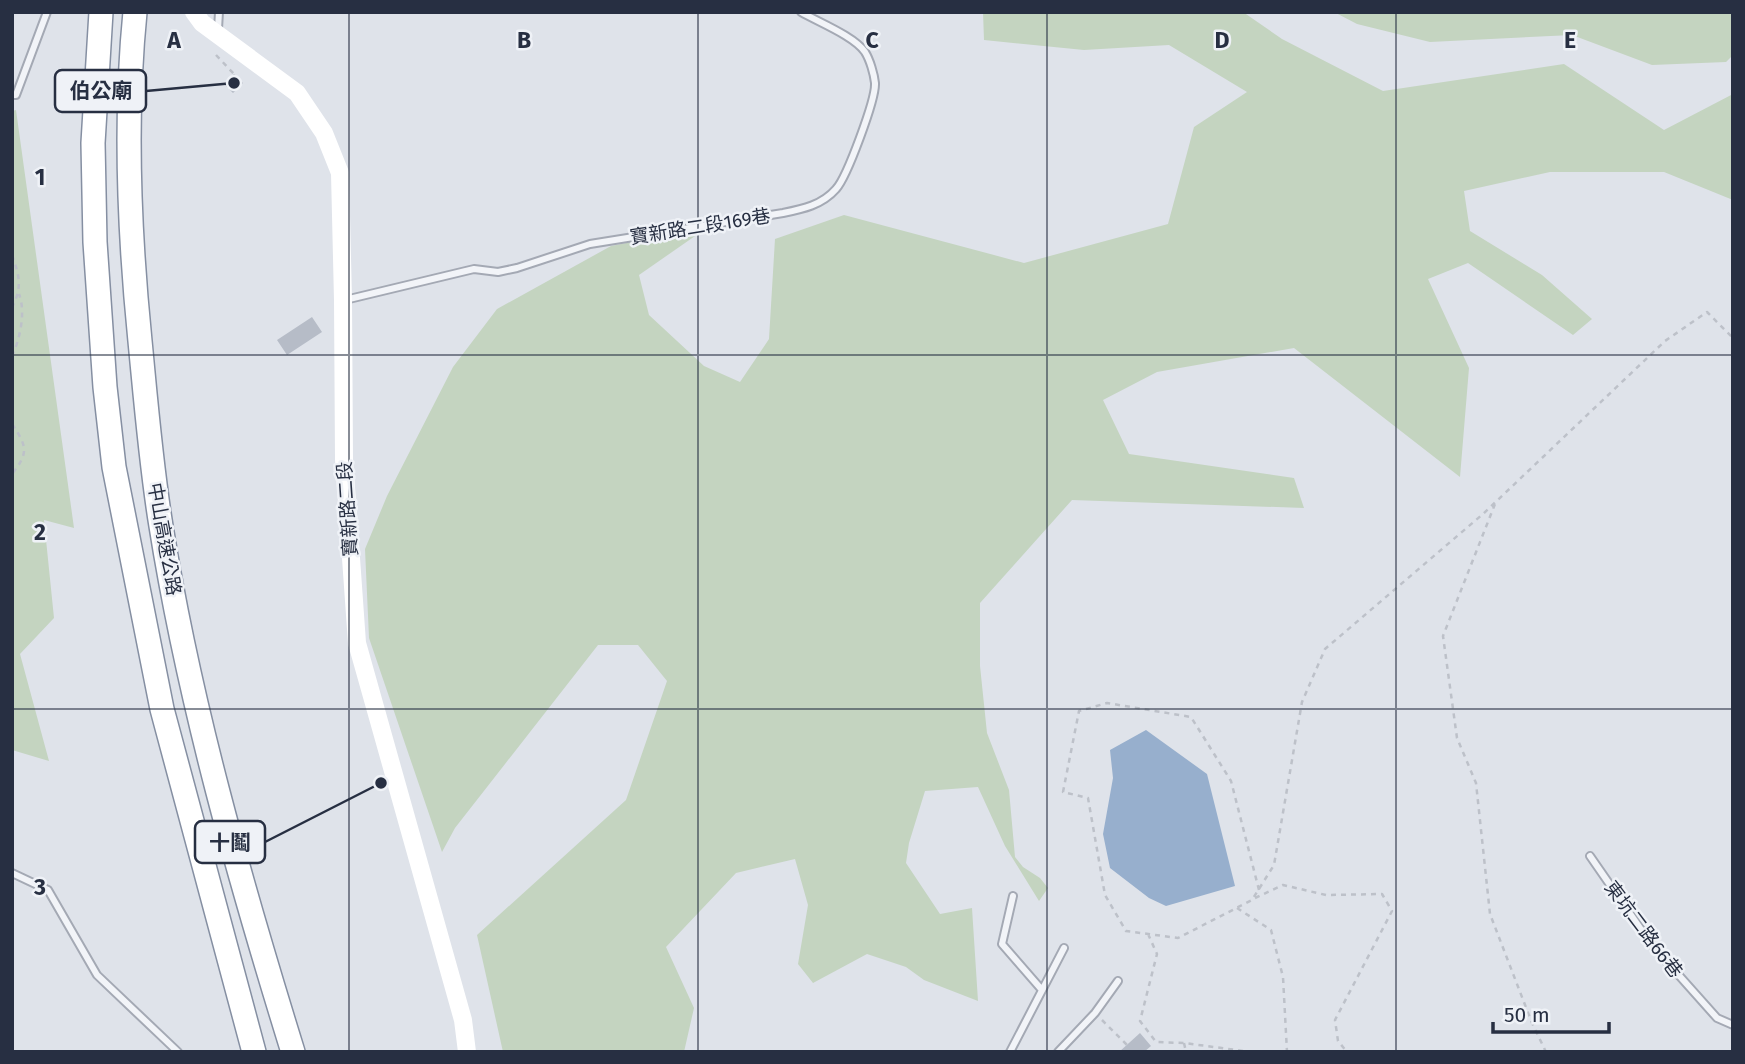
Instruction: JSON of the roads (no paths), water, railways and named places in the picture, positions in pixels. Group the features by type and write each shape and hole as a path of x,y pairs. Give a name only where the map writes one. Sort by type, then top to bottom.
{"highway":[{"name":"中山高速公路","path":"101,12 93,143 94,192 105,387 114,467 162,709 254,1052"},
{"name":"中山高速公路","path":"135,12 131,44 128,163 131,250 149,436 161,526 188,669 235,849 293,1052"}],"street":[{"name":"寶新路二段","path":"194,12 202,23 297,93 324,133 340,173 344,300 344,459 357,643 463,1020 467,1052"}],"lane":[{"path":"12,95 16,95 47,12"},
{"path":"218,35 219,12"},
{"name":"寶新路二段169巷","path":"344,300 474,269 498,272 517,268 590,244 783,213 826,199 843,180 869,111 875,83 864,50 801,12"},
{"name":"東坑二路66巷","path":"1590,856 1651,944 1717,1018 1733,1025"},
{"path":"12,873 48,890 97,975 178,1052"},
{"path":"1013,895 1003,944 1042,990"},
{"path":"1010,1052 1064,948"},
{"path":"1058,1052 1095,1013 1118,981"}],"water":[{"path":"1146,730 1207,774 1235,886 1166,906 1149,898 1110,868 1103,834 1113,778 1110,750"}],"place":[{"name":"伯公廟","path":"234,83"},
{"name":"十鬮","path":"381,783"}]}
